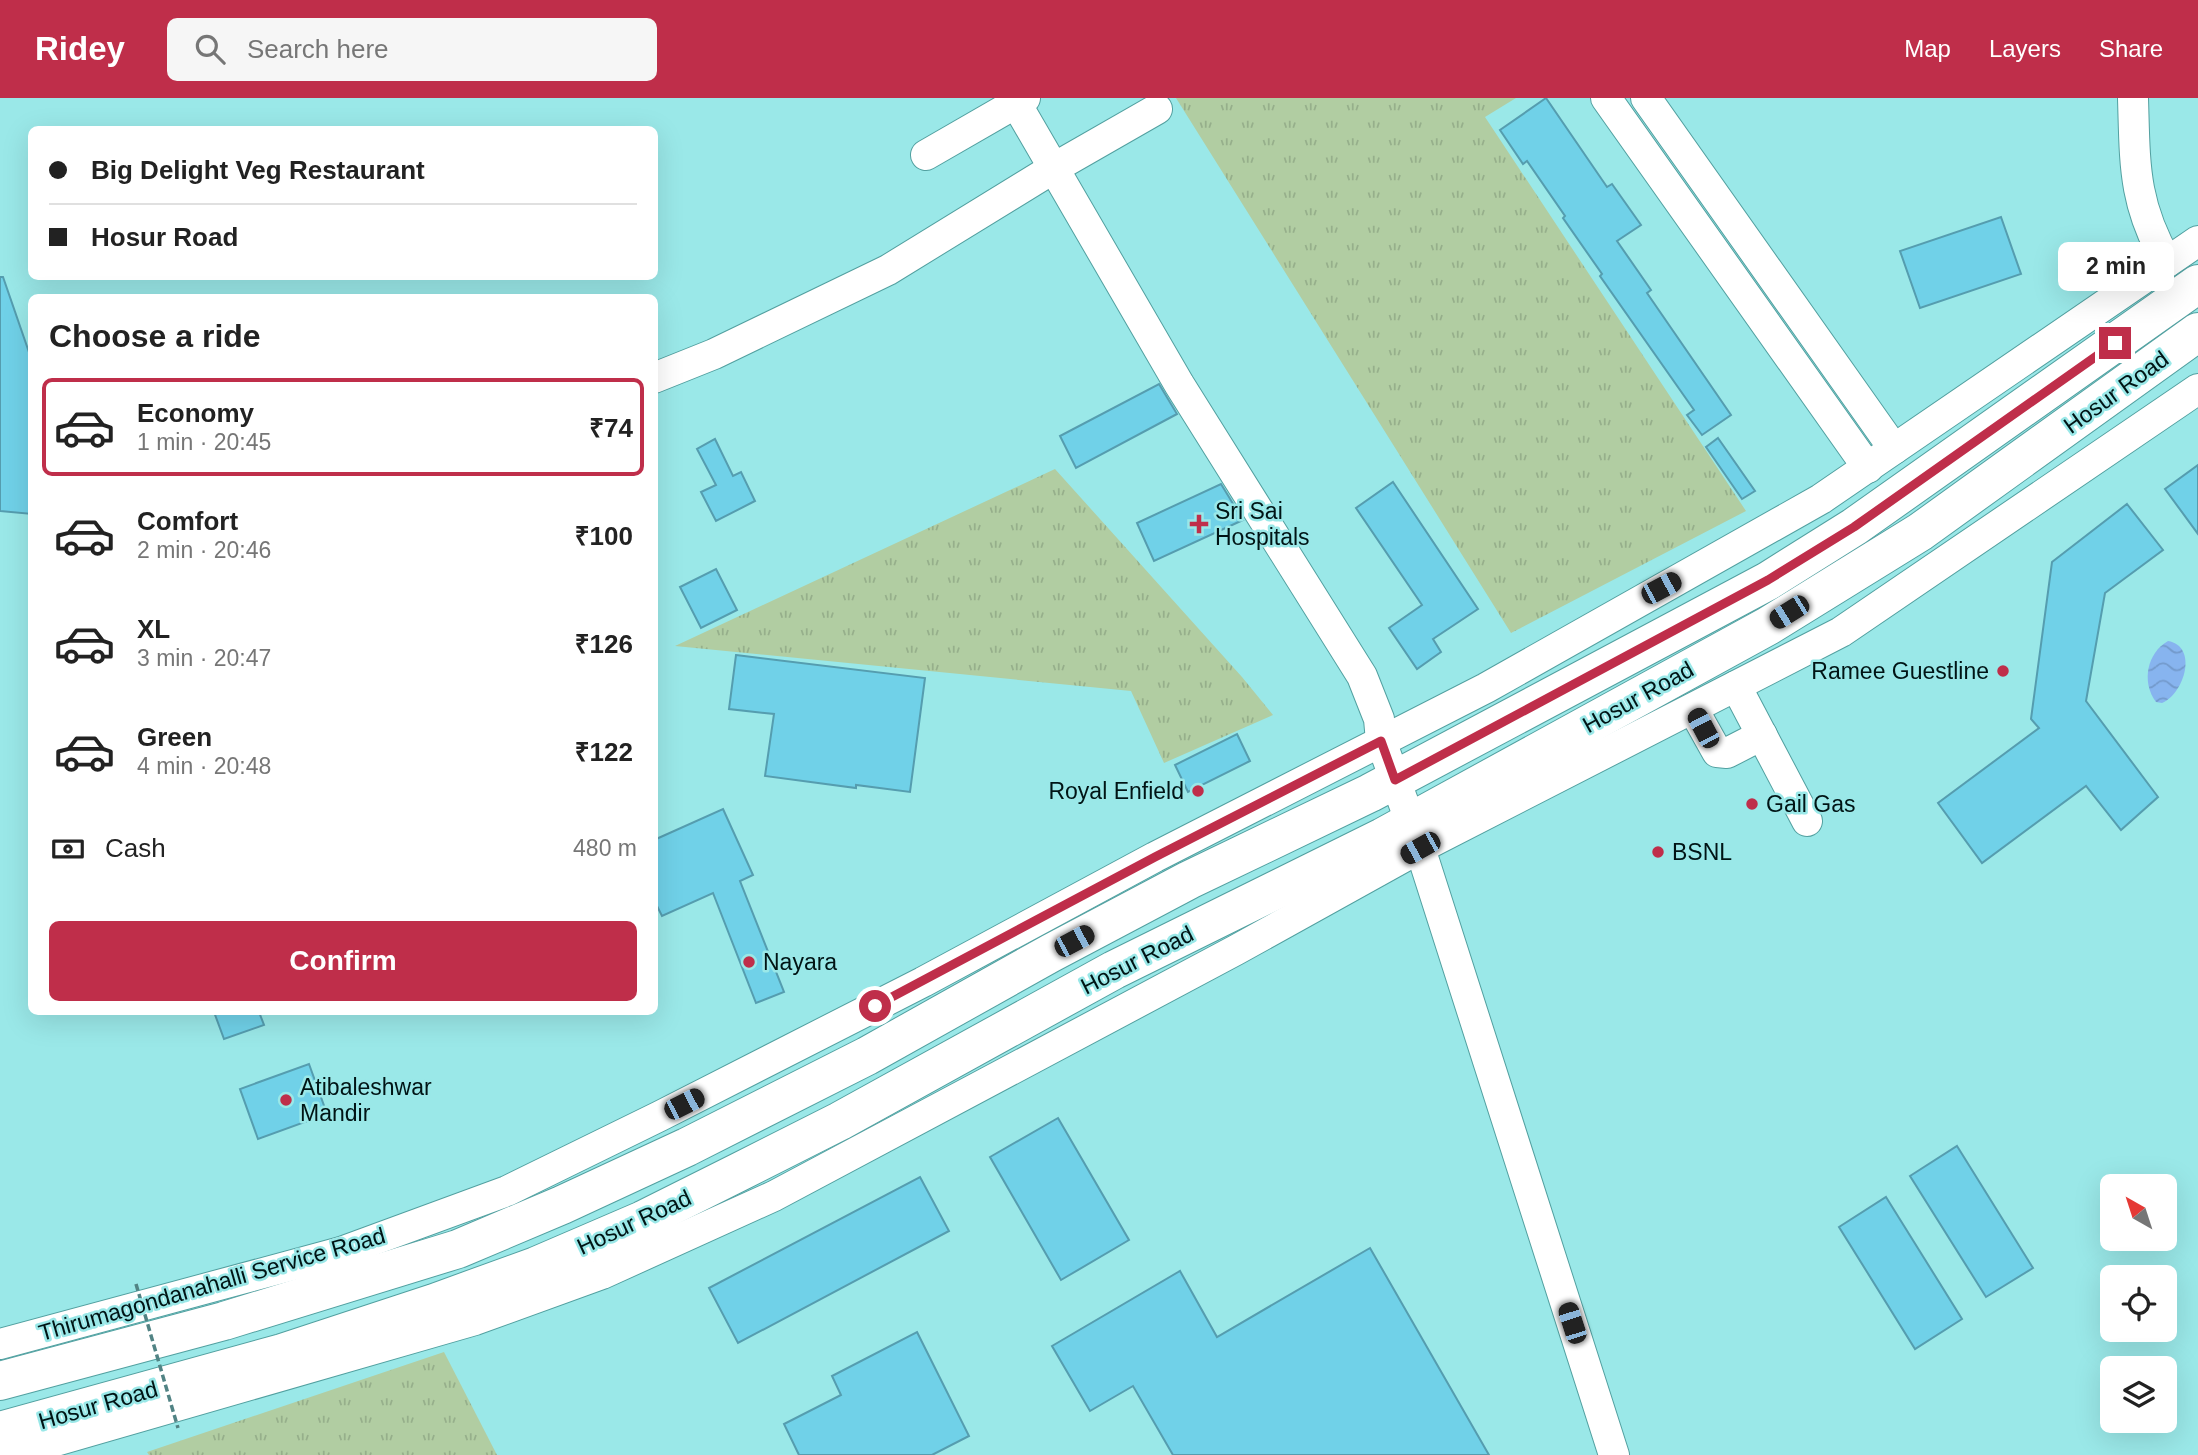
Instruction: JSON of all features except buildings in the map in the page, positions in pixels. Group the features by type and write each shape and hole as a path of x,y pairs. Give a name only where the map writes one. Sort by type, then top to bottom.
{"highway":[{"name":"Hosur Road","path":"0,1381 223,1321 458,1249 562,1205 687,1147 867,1056 1051,953 1189,880 1395,780 1768,580 1854,527 2198,284"},
{"name":"Hosur Road","path":"15,1448 536,1266 643,1220 839,1121 1114,970 1416,834 1768,626 1908,539 2198,332"}],"street":[{"path":"1606,98 1868,468"},
{"path":"1646,98 1895,449"},
{"path":"2133,98 2135,165 2141,202 2156,242 2167,262"},
{"path":"926,155 1018,100 1054,169 1179,384 1362,676 1379,719 1371,747 1395,780 1416,834 1614,1455"},
{"path":"658,376 714,354 888,271 1157,109"},
{"name":"Thirumagondanahalli Service Road","path":"0,1344 341,1252 507,1191 660,1116 923,982 1155,857 1486,688 1757,536 1868,468 2198,240"},
{"path":"1416,834 1693,709 1841,632 2198,389"},
{"path":"1737,686 1807,821"},
{"path":"1693,709 1717,752 1727,753 1762,735"}],"path":[{"path":"136,1284 178,1428"}],"green space":[{"path":"1176,98 1516,98 1485,117 1746,511 1511,633"},
{"path":"1055,469 1273,715 1164,763 1131,691 675,646"},
{"path":"444,1352 497,1455 149,1455 147,1452"}],"water":[{"path":"2168,641 2183,651 2185,670 2177,690 2162,703 2156,702 2151,694 2148,668 2155,653"}],"place":[{"name":"Sri Sai Hospitals","path":"1199,524"},
{"name":"Ramee Guestline","path":"2003,671"},
{"name":"Royal Enfield","path":"1198,791"},
{"name":"Gail Gas","path":"1752,804"},
{"name":"BSNL","path":"1658,852"},
{"name":"Nayara","path":"749,962"},
{"name":"Atibaleshwar Mandir","path":"286,1100"}],"route":[{"path":"875,1006 1381,741 1395,780 1557,695 1768,580 1854,527 2115,343"}]}
